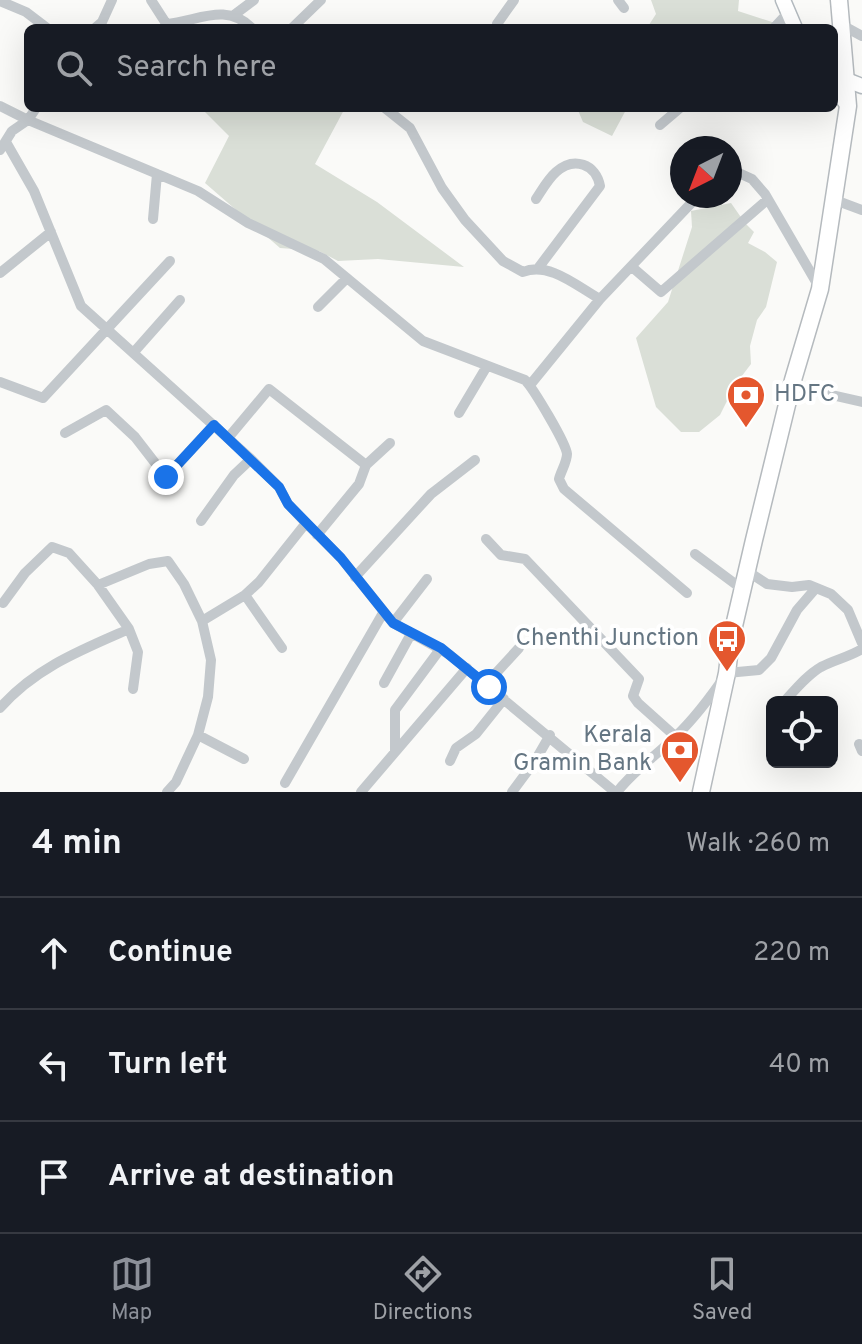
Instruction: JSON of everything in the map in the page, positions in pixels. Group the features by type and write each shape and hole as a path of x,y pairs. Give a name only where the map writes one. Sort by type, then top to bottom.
{"main road":[{"path":"702,792 742,589 792,386 820,289 848,106 839,83 839,0"}],"street":[{"path":"100,24 112,0"},
{"path":"151,0 166,24"},
{"path":"234,15 254,0"},
{"path":"296,24 321,0"},
{"path":"497,24 514,0"},
{"path":"0,1 26,12 42,24"},
{"path":"176,24 221,12 234,15 246,24"},
{"path":"840,24 862,36"},
{"path":"839,83 862,86"},
{"path":"0,106 198,191 248,223 324,259 423,341 525,380 566,450 566,461 559,479 564,489 687,593"},
{"path":"33,112 28,120 12,131 3,146 34,191 81,306 279,487 288,504 341,558 393,623 441,648 616,792 633,772 676,737 708,702 727,673 759,670 771,658 797,610 816,588"},
{"path":"390,112 410,128 442,188 465,220 503,261 523,272 539,267 600,186 598,175 586,165 572,163 557,171 536,199"},
{"path":"660,125 675,112"},
{"path":"153,219 157,174"},
{"path":"742,174 752,179 767,200 820,289"},
{"path":"632,267 661,292 767,200"},
{"path":"835,200 862,210"},
{"path":"530,385 600,299 687,208"},
{"path":"0,273 51,232"},
{"path":"0,382 43,398 170,261"},
{"path":"539,267 600,299"},
{"path":"318,307 347,278"},
{"path":"134,352 180,300"},
{"path":"459,413 487,366"},
{"path":"792,386 862,402"},
{"path":"228,438 269,389 366,465"},
{"path":"65,433 106,410 135,437 166,477 214,425"},
{"path":"317,535 359,484 366,465 390,443"},
{"path":"201,521 234,475 251,459"},
{"path":"355,577 431,494 475,460"},
{"path":"202,621 245,595 279,559 306,523"},
{"path":"486,539 501,555 525,559 575,610 639,679 633,696 638,703 676,737"},
{"path":"3,603 25,573 52,547 69,553 98,585 129,629 138,652 133,689"},
{"path":"695,554 742,589"},
{"path":"98,585 149,564 168,561 184,584 202,621 211,660 208,697 198,735 176,782 167,792"},
{"path":"747,571 767,584 792,587 809,585 831,594 848,610 862,646 843,660 821,667 789,696"},
{"path":"393,623 427,579"},
{"path":"245,595 282,648"},
{"path":"285,783 383,613"},
{"path":"0,708 12,694 50,664 129,629"},
{"path":"384,683 411,634"},
{"path":"395,751 395,710 441,648"},
{"path":"486,684 519,648"},
{"path":"361,792 467,668"},
{"path":"450,761 456,748 476,734 504,699"},
{"path":"198,735 244,759"},
{"path":"512,792 550,735"}],"shaded area":[{"path":"651,0 739,0 738,11 775,23 650,24 656,14"},
{"path":"205,112 343,112 315,164 377,202 464,267 378,259 338,261 319,251 280,248 205,183 229,136"},
{"path":"579,112 625,112 612,136 583,122"},
{"path":"734,208 754,232 748,243 777,262 766,307 757,320 750,346 751,364 735,385 720,415 699,432 681,432 656,407 636,338 668,302 692,227 691,211"}],"place":[{"name":"HDFC","path":"746,429"},
{"name":"Chenthi Junction","path":"727,673"},
{"name":"Kerala Gramin Bank","path":"680,784"}],"route":[{"path":"166,477 214,425 279,487 288,504 341,558 393,623 441,648 489,687"}]}
